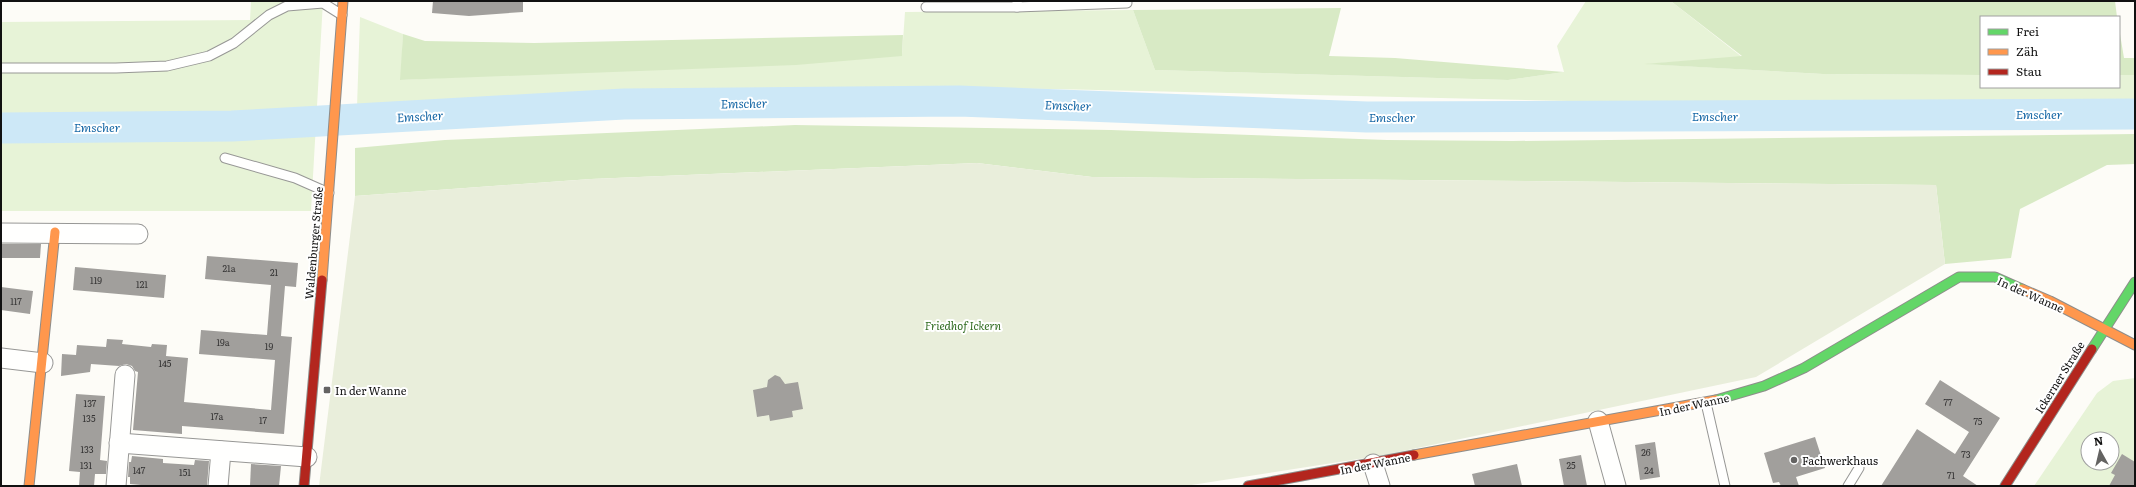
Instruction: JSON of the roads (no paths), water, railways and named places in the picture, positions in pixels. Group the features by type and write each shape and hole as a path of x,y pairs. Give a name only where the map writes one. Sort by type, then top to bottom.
{"street":[{"name":"Waldenburger Straße","path":"304,486 332,162 343,1"},
{"path":"1,233 55,232 138,234"},
{"path":"29,486 43,363 55,232"},
{"name":"In der Wanne","path":"1248,486 1598,421 1706,403 1764,386 1804,368 1959,277 1995,277 2050,301 2135,345"},
{"name":"Ickerner Straße","path":"2005,486 2135,282"},
{"path":"1,358 43,363"},
{"path":"116,486 125,375"},
{"path":"1598,421 1616,486"},
{"path":"119,443 306,457"},
{"path":"218,486 221,451"},
{"path":"1373,464 1380,486"}],"lane":[{"path":"1,68 116,68 167,66 209,56 234,43 269,15 287,6 323,3 342,15"},
{"path":"926,7 1126,3"},
{"path":"224,158 295,178 329,194"},
{"path":"1706,403 1725,486"},
{"path":"1848,486 1859,468"}],"waterway":[{"name":"Emscher","path":"1,128 232,126 624,104 959,101 1367,117 2135,114"}],"place":[{"name":"In der Wanne","path":"327,390"},
{"name":"Fachwerkhaus","path":"1794,460"}],"park label":[{"name":"Friedhof Ickern","path":"963,325"}]}
